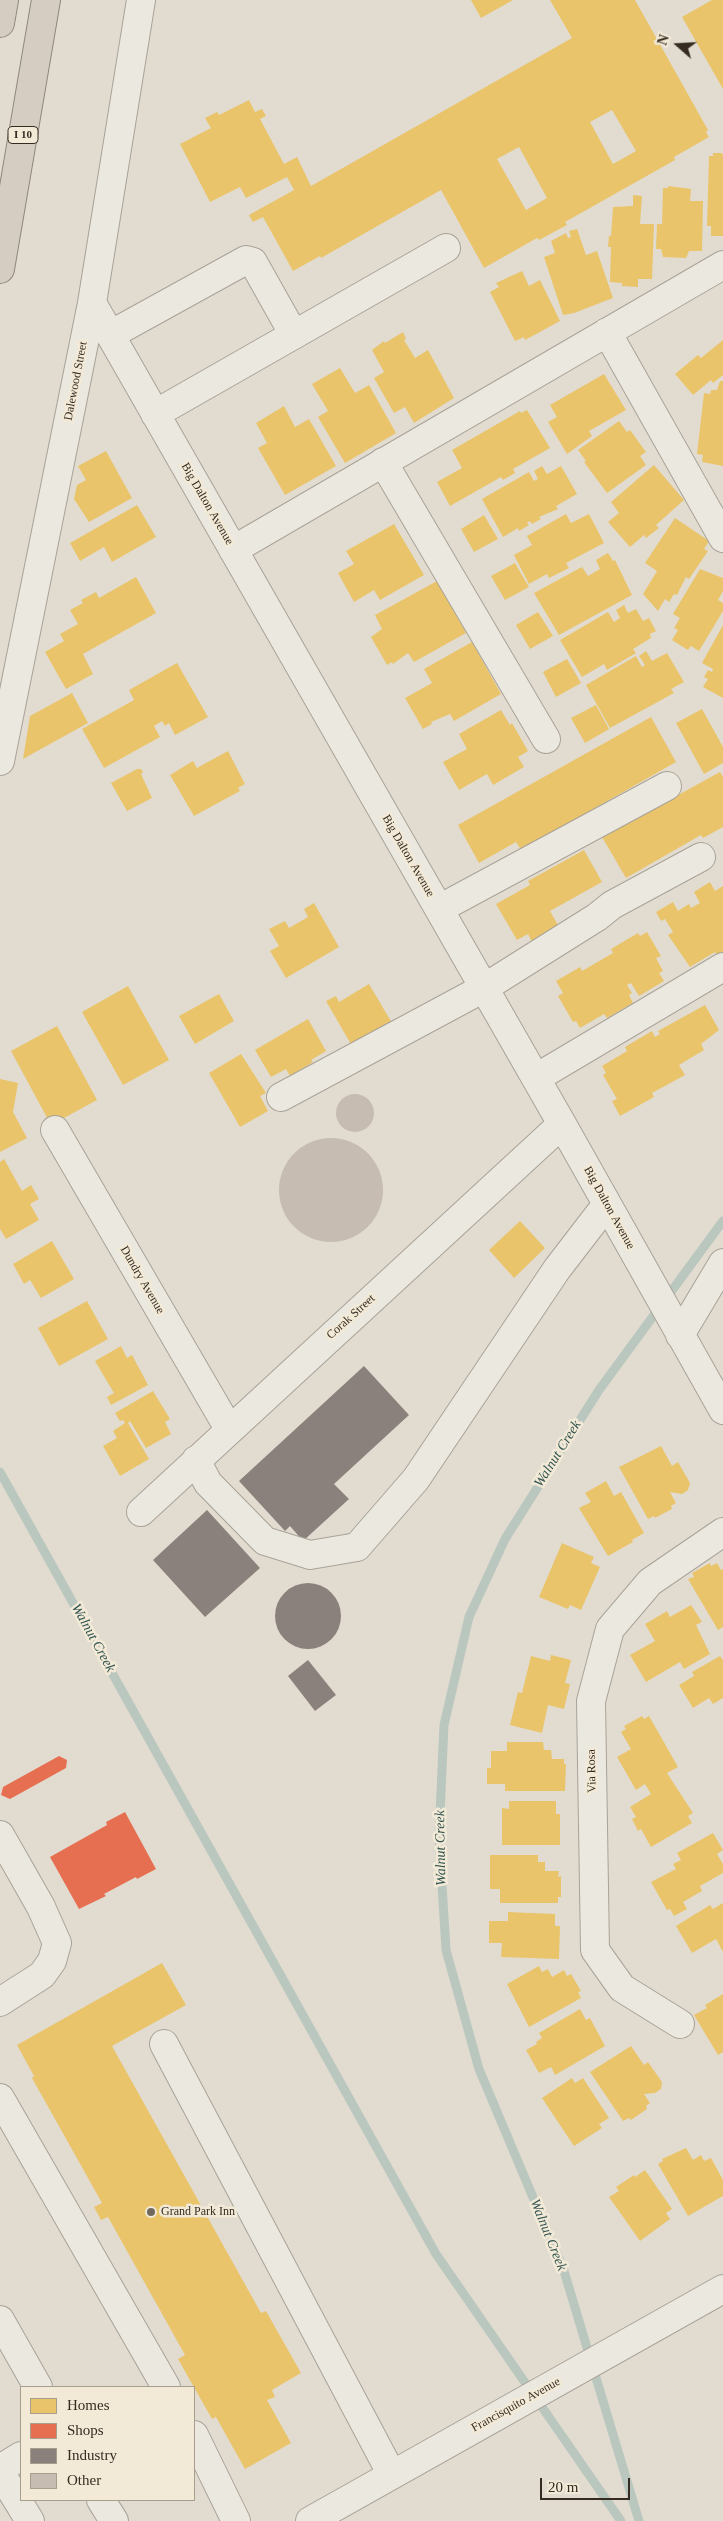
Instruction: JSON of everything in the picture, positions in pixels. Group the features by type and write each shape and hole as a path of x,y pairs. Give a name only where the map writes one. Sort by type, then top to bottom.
{"highway":[{"path":"0,23 4,0"},
{"name":"I 10","path":"0,270 46,0"}],"street":[{"name":"Dalewood Street","path":"0,761 92,303 141,0"},
{"path":"156,414 446,248"},
{"path":"110,335 246,260 253,262 294,335"},
{"path":"233,550 723,265"},
{"name":"Big Dalton Avenue","path":"92,303 536,1078 723,1410"},
{"path":"607,332 714,502 723,538"},
{"path":"383,462 546,739"},
{"path":"439,909 667,786"},
{"path":"281,1097 484,988 597,917 612,905 701,857"},
{"path":"536,1078 723,967"},
{"name":"Corak Street","path":"141,1512 562,1124"},
{"name":"Dundry Avenue","path":"55,1130 229,1429"},
{"path":"196,1460 208,1483 265,1541 310,1555 357,1547 416,1479 557,1268 607,1204"},
{"path":"677,1330 723,1263"},
{"name":"Via Rosa","path":"680,2024 622,1988 595,1950 591,1701 610,1629 650,1582 723,1532"},
{"path":"0,1835 42,1907 57,1943 52,1961 42,1975 0,2002"},
{"path":"164,2044 392,2475"},
{"path":"0,2098 165,2386"},
{"name":"Francisquito Avenue","path":"310,2521 723,2289"},
{"path":"0,2320 37,2386"},
{"path":"195,2437 236,2521"},
{"path":"20,2457 0,2470 30,2521"},
{"path":"103,2501 114,2521"}],"building: Homes":[{"path":"471,0 513,0 481,18"},
{"path":"550,0 635,0 708,130 706,132 709,137 674,157 675,160 565,222 567,225 539,240 537,238 484,268 441,190 321,258 320,256 293,271 263,217 253,222 249,215 294,190 287,177 246,198 240,187 210,202 180,144 211,128 205,118 217,112 219,115 249,100 255,112 262,109 266,116 260,119 284,164 297,157 311,186 572,38","holes":["612,110 636,151 613,164 590,122","519,147 547,198 526,210 497,159"]},
{"path":"712,0 723,0 723,89 682,17"},
{"path":"713,153 722,153 723,156 723,236 711,236 711,226 707,226 709,156 713,156"},
{"path":"668,186 691,189 690,201 703,201 702,251 689,251 686,258 663,257 661,249 656,249 657,224 662,224 663,188 668,188"},
{"path":"633,195 642,196 640,224 654,224 652,279 638,279 638,287 622,286 622,283 610,282 611,247 608,247 609,236 611,236 613,207 633,206"},
{"path":"577,229 586,255 597,251 613,298 574,313 563,315 544,257 555,253 551,241 566,233 568,238 571,237 569,231"},
{"path":"522,271 529,286 540,280 560,321 525,340 524,337 515,341 490,292 499,287 496,283"},
{"path":"403,332 406,339 404,340 415,358 428,350 454,398 414,423 405,407 394,413 374,378 384,372 372,350 384,341 385,343"},
{"path":"723,340 723,375 713,383 711,380 693,395 675,374 698,355 701,358"},
{"path":"340,368 355,393 369,385 396,433 345,463 318,417 328,411 312,384"},
{"path":"604,374 626,410 589,431 592,436 567,454 548,422 557,417 550,405"},
{"path":"720,381 723,381 723,466 702,462 703,455 697,454 704,393 710,394 711,390 717,390"},
{"path":"284,406 295,427 309,419 336,466 285,495 258,448 267,443 256,423"},
{"path":"527,410 550,448 513,469 515,473 503,480 501,477 450,506 437,482 462,468 452,450 520,411 521,413"},
{"path":"619,421 627,432 630,430 646,452 640,456 646,465 607,493 584,462 586,461 578,450"},
{"path":"106,451 132,498 89,522 74,499 77,485 86,480 78,466"},
{"path":"654,465 684,500 656,525 659,528 646,538 644,535 630,547 608,522 619,513 611,502"},
{"path":"542,466 547,474 561,466 577,494 556,506 558,509 539,517 541,519 532,524 530,521 527,523 529,525 519,531 518,528 503,537 482,499 529,472 534,481 538,479 534,471"},
{"path":"137,505 156,537 112,562 104,547 80,561 70,543"},
{"path":"566,514 571,523 589,514 604,543 566,563 569,568 549,578 547,574 529,584 514,555 532,545 527,536"},
{"path":"484,515 498,539 474,552 461,529"},
{"path":"675,518 709,541 704,549 708,551 689,579 686,577 677,595 674,594 669,602 665,599 658,611 643,594 657,571 645,563"},
{"path":"394,524 424,575 380,600 374,590 354,602 338,573 354,564 346,551"},
{"path":"608,553 613,561 615,560 632,595 559,635 534,593 582,567 588,576 600,569 596,560"},
{"path":"515,563 529,587 505,600 491,576"},
{"path":"700,569 723,578 723,591 718,600 723,603 723,611 699,651 691,646 688,650 672,640 678,630 674,628 680,618 673,614"},
{"path":"136,577 156,613 83,654 93,674 66,689 45,652 64,641 60,634 78,624 70,610 83,603 81,600 96,592 99,598"},
{"path":"437,581 466,633 414,662 408,653 393,664 392,662 387,665 371,637 382,629 375,615"},
{"path":"624,605 628,613 636,609 643,621 649,618 656,631 650,634 651,638 633,649 636,653 607,670 604,664 582,677 560,640 608,612 614,622 620,618 616,610"},
{"path":"538,612 553,636 530,649 516,625"},
{"path":"723,625 723,698 703,687 708,679 704,677 708,670 712,672 713,669 702,663"},
{"path":"472,642 501,694 454,721 450,714 431,722 432,724 423,729 405,698 432,683 424,669"},
{"path":"646,651 652,661 667,653 684,682 671,689 674,693 610,728 586,685 636,656 642,667 645,665 639,656"},
{"path":"567,659 581,683 556,697 543,672"},
{"path":"177,663 208,717 175,735 169,723 165,726 162,721 154,726 160,737 104,768 82,729 134,700 129,690"},
{"path":"72,693 88,723 23,759 30,716"},
{"path":"596,705 609,729 585,743 571,718"},
{"path":"702,709 723,747 723,763 704,774 676,723"},
{"path":"501,710 510,725 512,723 528,751 518,757 524,767 493,785 487,774 459,790 443,762 467,749 459,734"},
{"path":"651,717 676,762 521,850 516,842 479,863 458,825"},
{"path":"228,751 245,784 238,788 240,791 194,816 170,775 193,761 197,768"},
{"path":"137,769 141,769 143,772 141,774 152,798 127,811 111,783"},
{"path":"720,772 723,777 723,827 703,838 701,835 626,878 602,837"},
{"path":"584,850 602,882 550,911 559,927 532,942 528,934 517,940 496,904 530,885 528,881"},
{"path":"710,882 715,891 723,886 723,952 717,956 715,952 690,967 668,935 673,932 665,919 661,921 656,912 673,902 678,911 689,904 691,908 700,903 694,892"},
{"path":"314,903 339,947 286,978 270,951 279,946 269,929 285,921 289,928 308,917 304,909"},
{"path":"647,932 661,956 656,958 663,971 659,973 664,981 639,996 631,983 627,985 632,993 629,995 633,1003 607,1018 604,1014 580,1028 576,1021 573,1022 558,996 563,993 556,981 580,967 582,971 613,953 611,949 638,933 640,936"},
{"path":"369,984 392,1023 352,1046 326,1001 336,996 339,1002"},
{"path":"128,986 169,1060 123,1085 82,1012"},
{"path":"219,994 234,1021 195,1044 179,1016"},
{"path":"705,1005 719,1030 701,1044 704,1050 679,1065 685,1075 652,1093 654,1097 620,1116 612,1101 617,1099 603,1075 606,1073 602,1066 627,1051 625,1047 652,1031 655,1037 660,1034 658,1031"},
{"path":"308,1019 326,1051 311,1060 313,1062 290,1076 286,1069 271,1077 255,1050"},
{"path":"57,1026 97,1100 51,1125 11,1051"},
{"path":"241,1054 266,1093 260,1096 268,1111 240,1127 209,1073"},
{"path":"0,1079 18,1083 13,1112 27,1138 0,1152"},
{"path":"4,1159 22,1191 31,1185 39,1199 30,1204 39,1220 6,1239 0,1229 0,1162"},
{"path":"520,1221 545,1248 514,1278 489,1250"},
{"path":"52,1241 74,1279 41,1298 30,1280 24,1284 13,1264"},
{"path":"87,1301 108,1339 59,1366 38,1328"},
{"path":"121,1346 127,1358 132,1355 148,1385 111,1405 107,1397 114,1393 95,1361"},
{"path":"153,1391 170,1419 165,1422 171,1434 146,1448 130,1421 128,1423 149,1459 120,1476 103,1446 117,1438 113,1431 125,1423 123,1420 120,1421 115,1413"},
{"path":"661,1446 672,1466 678,1462 690,1483 688,1490 682,1494 670,1492 676,1503 671,1506 672,1509 655,1518 654,1516 648,1519 619,1467"},
{"path":"606,1481 614,1496 621,1492 644,1533 632,1540 633,1542 608,1556 579,1508 591,1502 585,1493"},
{"path":"562,1543 594,1557 591,1563 600,1567 581,1610 570,1605 568,1609 539,1597"},
{"path":"710,1563 711,1566 717,1563 721,1570 723,1569 723,1627 718,1630 688,1579 694,1577 692,1573"},
{"path":"691,1605 702,1622 696,1625 710,1654 684,1669 680,1662 646,1682 630,1655 655,1641 645,1624 667,1611 670,1617"},
{"path":"551,1655 571,1660 565,1683 570,1684 564,1709 548,1705 542,1733 510,1725 518,1692 522,1693 531,1656 550,1661"},
{"path":"720,1656 723,1660 723,1698 713,1704 709,1698 693,1708 679,1685 694,1676 692,1672"},
{"path":"642,1716 644,1719 649,1716 678,1767 667,1773 693,1813 688,1816 692,1823 651,1847 641,1829 638,1831 632,1819 636,1817 630,1807 651,1794 645,1784 636,1790 617,1757 631,1749 621,1732 626,1729 624,1726"},
{"path":"507,1742 543,1742 544,1750 551,1750 552,1759 564,1759 564,1764 566,1764 565,1791 505,1791 505,1784 487,1784 487,1768 491,1768 491,1751 507,1751"},
{"path":"509,1801 556,1801 556,1814 560,1814 560,1845 502,1845 502,1808 509,1809"},
{"path":"713,1833 723,1850 717,1854 723,1864 723,1873 700,1886 702,1891 683,1902 687,1909 674,1916 670,1909 667,1910 651,1882 676,1869 673,1864 681,1860 677,1853"},
{"path":"490,1855 538,1855 538,1862 545,1862 545,1871 559,1871 558,1877 561,1876 561,1897 558,1897 558,1903 500,1903 500,1889 490,1889"},
{"path":"723,1903 723,1952 716,1939 692,1953 676,1926 710,1905 713,1909"},
{"path":"508,1912 555,1914 555,1926 560,1926 559,1959 501,1957 502,1943 489,1943 489,1921 508,1921"},
{"name":"Grand Park Inn","path":"162,1963 186,2005 112,2046 261,2313 266,2311 301,2373 272,2390 275,2397 267,2400 291,2443 245,2469 216,2417 212,2419 178,2359 185,2355 108,2217 101,2220 94,2207 102,2203 32,2078 34,2076 17,2045"},
{"path":"539,1966 542,1972 548,1969 552,1977 564,1970 567,1976 571,1974 581,1991 578,1992 581,1998 529,2027 507,1984"},
{"path":"723,1994 723,2052 718,2055 694,2015 707,2008 705,2005"},
{"path":"580,2009 586,2020 590,2018 605,2046 555,2075 551,2067 539,2073 526,2050 537,2044 536,2042 542,2038 539,2033"},
{"path":"631,2046 644,2065 648,2062 662,2082 661,2089 655,2093 644,2094 650,2103 646,2106 647,2109 631,2120 629,2118 623,2121 590,2072"},
{"path":"572,2078 575,2083 583,2078 609,2118 599,2124 602,2128 574,2146 542,2098"},
{"path":"686,2148 693,2160 701,2155 704,2161 711,2158 723,2180 723,2196 688,2216 658,2164 663,2161 662,2159"},
{"path":"645,2170 672,2209 666,2213 670,2219 640,2241 609,2197 619,2191 616,2187"}],"building: Shops":[{"path":"59,1756 67,1760 66,1768 10,1799 1,1795 3,1787"},
{"path":"125,1812 156,1869 137,1879 136,1877 104,1894 106,1896 79,1909 50,1857 107,1825 106,1822"}],"building: Industry":[{"path":"364,1366 409,1415 334,1484 349,1499 303,1541 290,1526 285,1531 239,1481"},
{"path":"207,1510 260,1568 205,1617 153,1560"},
{"path":"308,1583 321,1586 331,1593 338,1603 341,1616 338,1629 331,1639 321,1646 308,1649 295,1646 285,1639 278,1629 275,1616 278,1603 285,1593 295,1586"},
{"path":"308,1660 336,1695 315,1711 288,1676"}],"building: Other":[{"path":"355,1094 368,1100 374,1113 368,1126 355,1132 342,1126 336,1113 342,1100"},
{"path":"331,1138 351,1142 360,1147 374,1161 379,1170 383,1190 379,1210 374,1219 360,1233 351,1238 331,1242 311,1238 302,1233 288,1219 283,1210 279,1190 283,1170 288,1161 302,1147 311,1142"}],"waterway":[{"name":"Walnut Creek","path":"639,2521 564,2271 479,2069 446,1950 439,1836 444,1725 469,1617 505,1539 599,1390 723,1221"},
{"name":"Walnut Creek","path":"0,1472 436,2254 621,2521"}],"place":[{"name":"Grand Park Inn","path":"151,2212"}]}
